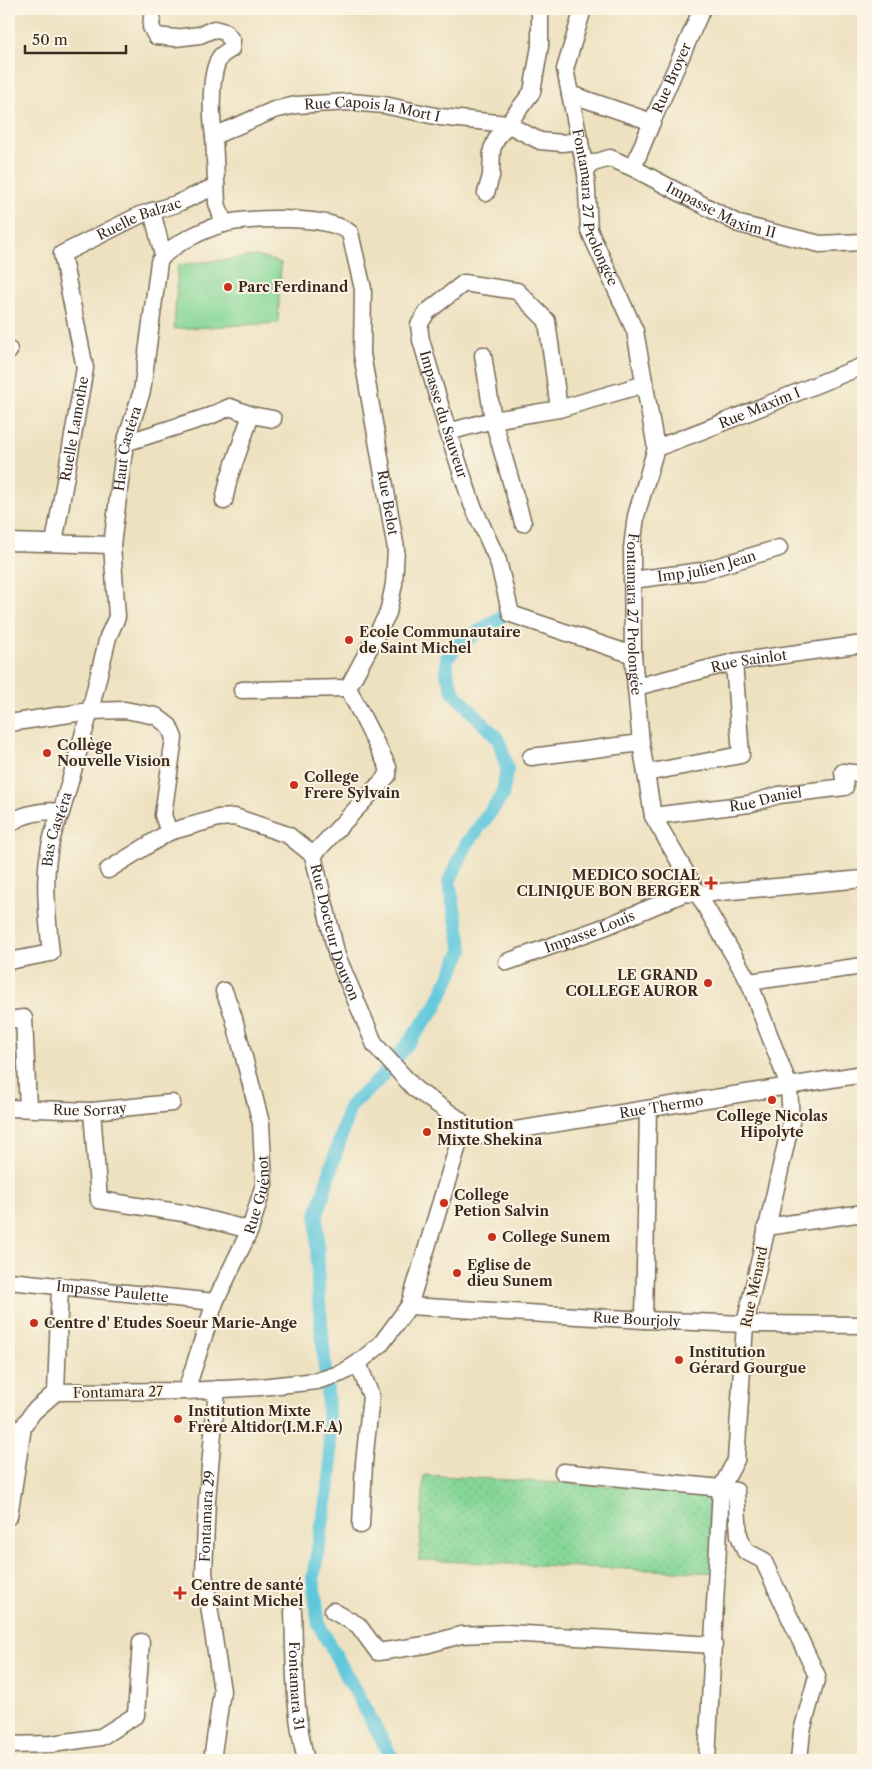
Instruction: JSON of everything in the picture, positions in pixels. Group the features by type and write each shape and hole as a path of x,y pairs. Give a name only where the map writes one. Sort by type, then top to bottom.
{"street":[{"path":"152,212 162,256 179,244 224,224 217,203 212,100 217,65 221,56 231,49 232,41 225,32 214,29 200,35 175,38 156,36 151,27 153,9"},
{"path":"486,193 491,176 492,149 507,124 527,101 536,79 541,28 540,9"},
{"name":"Fontamara 27 Prolongée","path":"583,9 565,69 586,173 589,230 635,331 656,448 636,516 632,548 633,655 641,743 652,816 700,894 749,982 789,1086"},
{"name":"Rue Broyer","path":"570,94 652,122 702,9"},
{"name":"Rue Capois la Mort I","path":"214,136 274,110 296,105 350,102 384,105 440,117 507,124 540,141 562,143 580,141"},
{"path":"633,168 652,122"},
{"name":"Impasse Maxim II","path":"586,173 590,164 610,158 633,168 739,224 820,244 863,242"},
{"name":"Ruelle Balzac","path":"62,254 140,215 176,204 216,186"},
{"name":"Rue Belot","path":"224,224 277,218 338,225 350,233 363,289 364,363 369,398 376,425 383,478 394,529 396,549 394,584 388,613 348,688"},
{"name":"Ruelle Lamothe","path":"54,543 85,368 62,254"},
{"name":"Haut Castéra","path":"90,711 108,637 117,617 112,545 125,443 142,391 159,262 162,256"},
{"name":"Impasse du Sauveur","path":"559,409 547,321 517,291 464,283 427,312 420,325 421,340 448,432 472,504 498,561 511,614 633,655"},
{"path":"483,355 494,420 522,522"},
{"name":"Rue Maxim I","path":"656,448 726,422 863,366"},
{"path":"448,432 494,420 559,409 645,384"},
{"path":"125,443 210,416 230,407 251,415 273,419"},
{"path":"224,501 229,478 251,415"},
{"path":"9,542 112,545"},
{"name":"Imp julien Jean","path":"632,580 702,571 779,548"},
{"name":"Rue Sainlot","path":"636,687 734,662 863,644"},
{"path":"646,773 741,755 734,662"},
{"path":"242,690 348,688 388,766 388,775 313,854"},
{"path":"9,723 90,711 125,710 156,716 169,726 174,738 163,815 169,832"},
{"name":"Bas Castéra","path":"9,961 51,953 45,901 48,853 54,826 61,813 90,711"},
{"path":"531,757 641,743"},
{"name":"Rue Daniel","path":"652,816 749,804 779,795 845,787 843,772 863,774"},
{"path":"9,826 15,820 52,809 61,813"},
{"name":"Rue Docteur Douyon","path":"108,870 169,832 218,818 235,817 288,835 313,854 337,956 375,1045 415,1089 460,1120 460,1139"},
{"path":"700,894 863,879"},
{"name":"Impasse Louis","path":"507,962 607,926 685,893 700,894"},
{"path":"749,982 863,966"},
{"name":"Rue Guénot","path":"186,1391 215,1302 250,1230 264,1184 261,1123 233,1015 224,991"},
{"path":"9,1020 24,1018 28,1108"},
{"name":"Rue Thermo","path":"460,1139 863,1074"},
{"name":"Rue Ménard","path":"721,1488 736,1460 744,1324 791,1122 789,1086"},
{"name":"Rue Sorray","path":"9,1108 92,1111 172,1103"},
{"path":"644,1320 648,1110"},
{"path":"92,1111 99,1200 183,1213 250,1230"},
{"path":"361,1525 364,1463 371,1396 358,1363 380,1344 409,1306 460,1139"},
{"path":"766,1228 863,1213"},
{"name":"Impasse Paulette","path":"9,1281 215,1302"},
{"path":"56,1392 60,1286"},
{"name":"Rue Bourjoly","path":"409,1306 644,1320 744,1324 863,1325"},
{"name":"Fontamara 27","path":"9,1516 16,1426 56,1392 217,1390 317,1381 342,1373 358,1363"},
{"name":"Fontamara 29","path":"212,1760 222,1692 204,1573 207,1500 217,1390"},
{"path":"563,1472 736,1491 739,1535 745,1550 763,1560 817,1676 802,1731 799,1760"},
{"path":"707,1760 721,1488"},
{"name":"Fontamara 31","path":"293,1611 295,1698 299,1732 306,1760"},
{"path":"333,1611 358,1625 378,1652 425,1645 461,1635 506,1633 714,1645"},
{"path":"9,1745 52,1744 101,1737 136,1715 141,1642"}],"green space":[{"name":"Parc Ferdinand","path":"257,256 281,263 278,323 174,329 178,265"},
{"path":"424,1475 727,1493 721,1573 419,1560"}],"waterway":[{"path":"393,1760 319,1625 313,1578 331,1472 327,1391 318,1289 317,1215 350,1106 380,1079 435,1008 462,950 449,882 466,845 502,796 507,769 499,740 454,693 447,674 447,658 459,644 500,618"}],"place":[{"name":"Parc Ferdinand","path":"228,287"},
{"name":"Ecole Communautaire de Saint Michel","path":"349,640"},
{"name":"Collège Nouvelle Vision","path":"47,753"},
{"name":"College Frere Sylvain","path":"294,785"},
{"name":"MEDICO SOCIAL CLINIQUE BON BERGER","path":"711,883"},
{"name":"LE GRAND COLLEGE AUROR","path":"708,983"},
{"name":"College Nicolas Hipolyte","path":"772,1100"},
{"name":"Institution Mixte Shekina","path":"427,1132"},
{"name":"College Petion Salvin","path":"444,1203"},
{"name":"College Sunem","path":"492,1237"},
{"name":"Eglise de dieu Sunem","path":"457,1273"},
{"name":"Centre d' Etudes Soeur Marie-Ange","path":"34,1323"},
{"name":"Institution Gérard Gourgue","path":"679,1360"},
{"name":"Institution Mixte Frère Altidor(I.M.F.A)","path":"178,1419"},
{"name":"Centre de santé de Saint Michel","path":"180,1593"}]}
